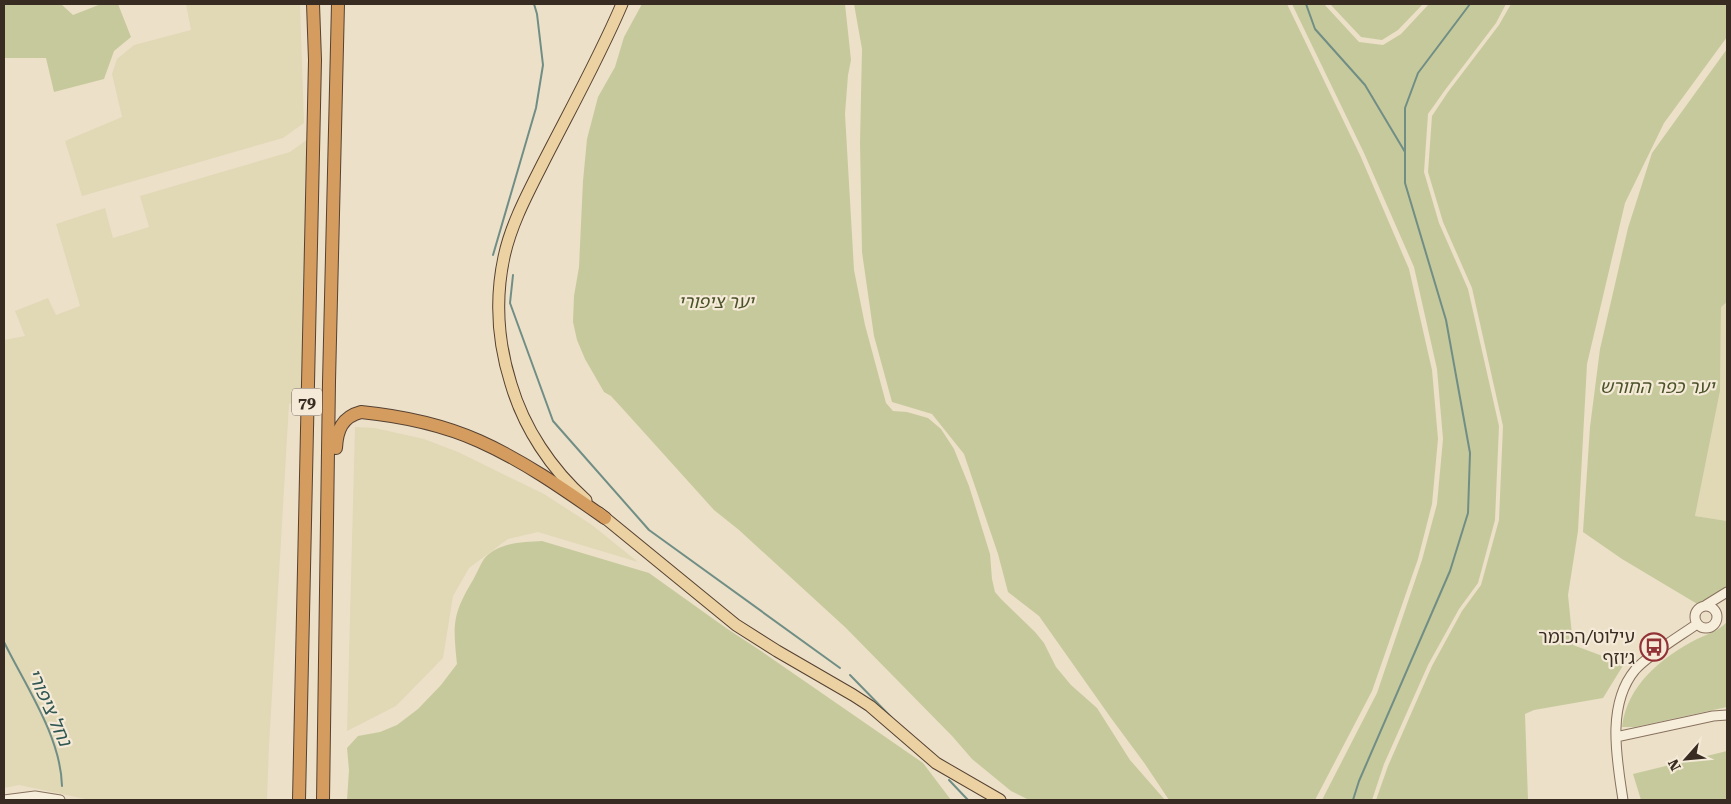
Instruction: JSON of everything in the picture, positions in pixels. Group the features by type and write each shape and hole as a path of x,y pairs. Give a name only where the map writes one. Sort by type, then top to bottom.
{"highway":[{"name":"79","path":"299,800 315,60 313,4"},
{"name":"79","path":"323,800 338,4"},
{"path":"327,566 337,434 346,418 361,412 410,419 476,440 522,463 606,518"}],"main road":[{"path":"622,4 519,212 504,256 499,302 500,334 502,352 519,408 533,436 546,455 581,496 736,625 858,698 870,706 936,763 1000,800"}],"street":[{"path":"1727,592 1695,611 1697,624 1704,628 1712,626 1716,622 1719,608 1727,599"},
{"path":"1706,605 1713,608 1717,614"},
{"path":"1623,800 1616,721 1624,690 1635,670 1649,657 1697,624"},
{"path":"1616,737 1713,716 1727,715"},
{"path":"4,800 35,796 60,800"}],"shaded area":[{"path":"186,4 300,4 304,123 283,138 82,196 65,141 122,117 112,74 117,59 134,45 191,30"},
{"path":"308,139 301,401 289,404 267,800 90,800 19,785 4,788 4,340 25,336 15,311 48,298 56,315 80,306 56,224 105,208 113,238 149,227 140,196 290,152"},
{"path":"1727,302 1727,521 1695,516 1720,391 1721,306"},
{"path":"355,427 375,428 424,439 458,452 544,494 592,525 638,562 538,532 508,539 469,568 453,596 443,658 396,706 347,731"}],"green space":[{"path":"4,4 61,4 73,15 101,4 118,4 131,37 114,51 104,79 54,92 46,58 4,58"},
{"name":"יער ציפורי","path":"642,4 845,4 851,60 845,114 854,270 865,325 886,403 893,411 907,412 928,418 941,429 954,449 969,486 990,554 995,592 1044,643 1056,667 1071,685 1097,708 1130,760 1165,800 1029,800 1011,791 972,759 953,737 846,628 739,530 714,510 611,396 604,392 585,359 577,340 573,322 574,296 579,267 587,139 598,97 615,67 624,37"},
{"path":"854,4 1287,4 1360,155 1409,269 1432,370 1438,439 1432,504 1418,559 1372,691 1315,800 1169,800 1039,616 1008,592 998,554 964,454 932,414 892,402 874,336 862,252 860,143 862,49"},
{"path":"1292,4 1324,4 1359,42 1383,45 1401,34 1429,4 1506,4 1496,23 1428,114 1424,172 1439,223 1468,289 1499,426 1495,520 1478,583 1459,609 1428,665 1384,764 1372,800 1322,800 1377,693 1422,560 1437,504 1443,439 1437,369 1414,267 1364,153"},
{"path":"1330,4 1423,4 1398,30 1382,40 1361,37"},
{"path":"1511,4 1727,4 1727,37 1664,123 1625,203 1587,364 1578,531 1568,595 1573,645 1624,664 1603,698 1534,710 1525,714 1528,800 1376,800 1388,766 1432,666 1462,611 1481,585 1499,520 1503,426 1472,288 1443,222 1428,172 1432,116 1499,25"},
{"name":"יער כפר החורש","path":"1727,49 1727,302 1721,307 1720,391 1695,516 1727,521 1727,589 1704,608 1622,559 1583,532 1590,427 1600,349 1628,228 1652,153"},
{"path":"542,541 649,573 923,763 951,800 347,800 349,770 347,748 358,736 380,732 397,725 418,709 441,685 457,664 455,629 458,611 484,559 490,553 503,546"},
{"path":"1727,622 1727,707 1635,727 1622,727 1625,712 1631,698 1648,674 1671,654 1717,630"},
{"path":"1727,751 1727,800 1641,800 1633,774"}],"waterway":[{"path":"493,255 536,108 543,65 537,14 534,4"},
{"path":"1306,4 1315,29 1365,85 1405,152"},
{"path":"1353,800 1359,781 1450,571 1468,513 1470,453 1446,320 1405,183 1405,108 1418,73 1470,4"},
{"path":"513,275 510,303 553,421 649,530 840,668"},
{"name":"נחל ציפורי","path":"4,642 49,730 60,768 62,786"},
{"path":"850,675 894,720"},
{"path":"949,780 968,800"}],"place":[{"name":"עילוט/הכומר ג׳וזף","path":"1654,647"}]}
